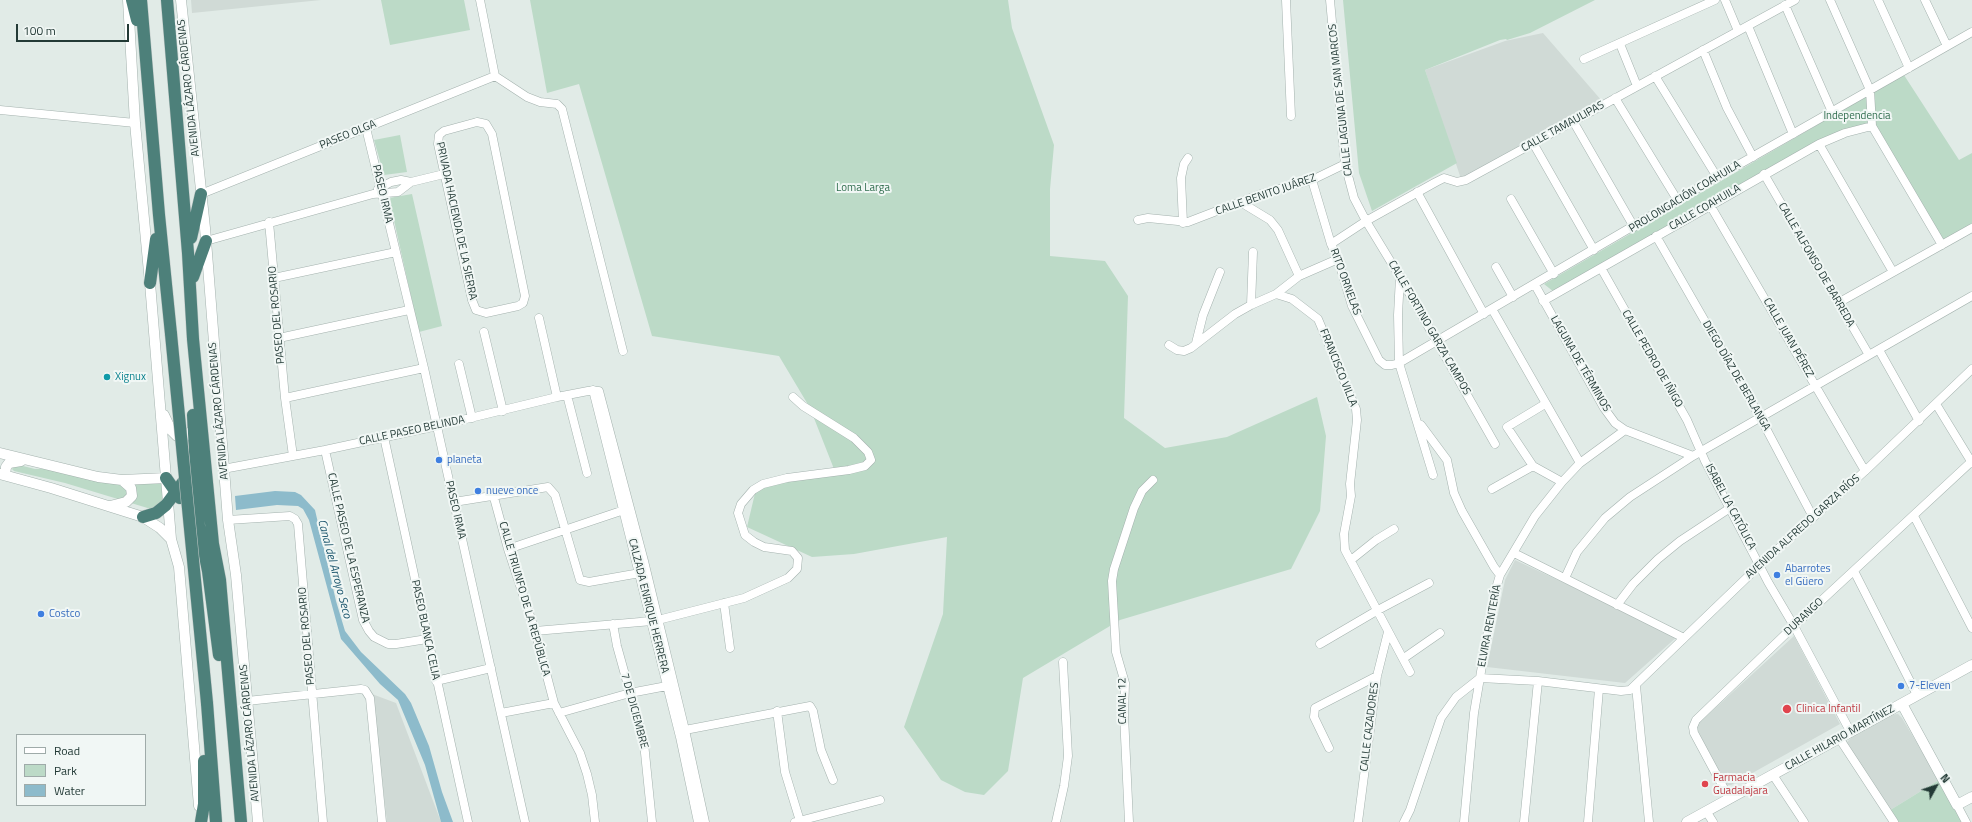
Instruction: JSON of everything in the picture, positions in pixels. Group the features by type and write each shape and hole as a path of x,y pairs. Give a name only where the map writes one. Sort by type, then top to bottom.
{"highway":[{"path":"132,0 144,43"},
{"path":"141,0 159,216 207,709 216,822"},
{"name":"AVENIDA LÁZARO CÁRDENAS","path":"167,0 194,339 213,544 220,580 241,822"},
{"path":"188,253 201,194"},
{"path":"150,283 159,216"},
{"path":"190,286 206,241"},
{"path":"194,339 190,361 199,526 208,571 221,673 228,683"},
{"path":"143,517 156,513 168,503 195,465"},
{"path":"166,478 198,498"},
{"path":"180,488 199,526"},
{"path":"201,822 204,812 202,729 207,709"}],"street":[{"path":"128,0 135,123 171,539 179,567 201,822"},
{"name":"AVENIDA LÁZARO CÁRDENAS","path":"181,0 206,241 223,469 228,520 236,575 258,822"},
{"path":"480,0 495,76 527,97 540,102 557,104 561,107 564,113 593,235 623,351"},
{"path":"1286,0 1291,116"},
{"name":"CALLE LAGUNA DE SAN MARCOS","path":"1330,0 1345,164 1354,198 1366,222"},
{"path":"1584,58 1620,44 1715,0"},
{"path":"1725,0 1738,31"},
{"name":"CALLE TAMAULIPAS","path":"1331,244 1417,192 1444,178 1458,182 1463,181 1795,0"},
{"path":"1830,0 1870,90 1872,126 1942,245"},
{"path":"1878,0 1909,68"},
{"path":"1925,0 1947,46"},
{"path":"1785,5 1832,112"},
{"path":"1748,26 1793,134"},
{"name":"PROLONGACIÓN COAHUILA","path":"1399,363 1436,340 1554,274 1717,177 1972,32"},
{"path":"1620,44 1637,86"},
{"path":"1703,50 1727,108 1753,157"},
{"name":"PASEO OLGA","path":"201,194 495,76"},
{"path":"1655,76 1717,177"},
{"path":"1615,98 1678,201"},
{"path":"0,110 135,123"},
{"path":"1573,121 1634,226"},
{"name":"PRIVADA HACIENDA DE LA SIERRA","path":"477,122 486,124 492,134 524,291 524,300 522,305 486,313 476,310 472,300 444,174 438,144 439,135 446,130 477,122"},
{"name":"CALLE COAHUILA","path":"1544,301 1764,174 1819,144 1845,133 1872,126"},
{"name":"PASEO IRMA","path":"366,128 424,368 502,713 525,822"},
{"path":"1533,143 1594,250"},
{"path":"1819,144 1894,272"},
{"path":"1183,223 1181,178 1184,164 1188,158"},
{"name":"CALLE BENITO JUÁREZ","path":"1138,220 1148,218 1183,223 1242,203 1261,194 1312,180 1345,164"},
{"path":"206,241 269,222 373,194 382,190 398,192 411,182 444,174"},
{"name":"CALLE ALFONSO DE BARREDA","path":"1764,174 1868,355"},
{"name":"RITO ORNELAS","path":"1312,180 1331,244 1338,259 1350,300 1376,355 1385,365 1392,366 1399,363"},
{"path":"1417,192 1484,314"},
{"path":"1511,199 1554,274"},
{"path":"1242,203 1270,220 1278,230 1298,276"},
{"name":"CALLE JUAN PÉREZ","path":"1710,205 1865,471"},
{"name":"PASEO DEL ROSARIO","path":"269,222 285,398 293,456"},
{"name":"CALLE FORTINO GARZA CAMPOS","path":"1366,222 1400,277 1495,444"},
{"path":"1838,303 1972,228"},
{"name":"DIEGO DÍAZ DE BERLANGA","path":"1656,236 1760,417 1813,517"},
{"path":"274,278 396,252"},
{"path":"1251,305 1253,252"},
{"path":"1169,345 1177,350 1184,351 1191,348 1251,305 1276,294 1298,276 1338,259"},
{"path":"1496,267 1513,297"},
{"name":"CALLE PEDRO DE IÑIGO","path":"1601,268 1687,420 1697,454"},
{"path":"1196,343 1203,314 1220,272"},
{"path":"1400,277 1398,315 1399,363 1418,421 1433,475"},
{"name":"LAGUNA DE TÉRMINOS","path":"1534,285 1604,408 1615,423 1625,430 1697,454"},
{"name":"FRANCISCO VILLA","path":"1276,294 1292,299 1318,319 1356,409 1357,425 1350,484 1351,496 1344,534 1345,550 1351,560"},
{"path":"1564,578 1577,552 1606,518 1630,497 1697,454 1972,296"},
{"path":"279,338 409,310"},
{"path":"1492,310 1580,463"},
{"path":"539,318 556,397"},
{"path":"484,332 503,411"},
{"path":"1879,350 1919,421"},
{"path":"459,364 472,418"},
{"path":"285,398 424,368"},
{"name":"AVENIDA ALFREDO GARZA RÍOS","path":"1636,686 1760,565 1865,471 1972,369"},
{"name":"CALLE PASEO BELINDA","path":"223,469 325,450 437,426 556,397 596,391"},
{"name":"CALZADA ENRIQUE HERRERA","path":"596,391 640,573 655,620"},
{"name":"CALZADA ENRIQUE HERRERA","path":"596,391 655,620 698,822"},
{"path":"567,395 587,473"},
{"path":"535,631 655,620 724,604 760,592 793,574 797,569 798,563 796,554 786,549 764,547 745,535 738,513 746,496 763,484 794,477 849,470 865,466 871,460 868,452 854,438 803,406 793,397"},
{"path":"159,400 168,425 174,433 183,436 189,434 194,429"},
{"path":"1545,404 1507,427 1533,466 1562,482"},
{"path":"1936,404 1972,462"},
{"path":"1418,421 1447,460 1454,493 1462,511 1500,575"},
{"name":"ELVIRA RENTERÍA","path":"1464,822 1474,713 1494,595 1500,575 1535,516 1562,482 1580,463 1625,430"},
{"name":"PASEO BLANCA CELIA","path":"384,437 436,681 468,822"},
{"name":"CALLE PASEO DE LA ESPERANZA","path":"325,450 363,620 374,637 388,644 427,639"},
{"path":"0,453 25,461 98,477 122,480 166,478"},
{"name":"ISABEL LA CATÓLICA","path":"1697,454 1730,508 1850,731"},
{"path":"25,461 15,460 9,463 2,475 143,517 160,528 171,539"},
{"name":"DURANGO","path":"1729,798 1694,733 1693,727 1700,716 1794,626 1972,462"},
{"path":"1492,489 1533,466"},
{"path":"110,506 126,502 132,496 131,488 122,480"},
{"name":"CANAL 12","path":"1129,822 1124,716 1125,683 1116,652 1112,581 1114,569 1134,508 1142,491 1153,480"},
{"path":"454,502 493,494 548,487 555,495 580,580 589,582 640,573"},
{"name":"CALLE TRIUNFO DE LA REPÚBLICA","path":"493,494 508,549 535,631 554,703 580,753 588,774 595,822"},
{"path":"1618,605 1633,584 1658,559 1730,508"},
{"path":"508,549 624,510"},
{"name":"PASEO DEL ROSARIO","path":"228,520 290,516 295,519 298,524 323,822"},
{"path":"1914,516 1972,628"},
{"path":"1394,529 1376,540 1351,560 1388,632 1404,658 1410,672"},
{"path":"1514,553 1684,638"},
{"path":"179,567 186,559 193,558 198,560 208,571"},
{"path":"1854,571 1917,696"},
{"path":"1320,644 1378,610 1429,584"},
{"path":"724,604 730,648"},
{"name":"7 DE DICIEMBRE","path":"613,624 617,646 644,743 652,822"},
{"name":"CALLE CAZADORES","path":"1358,822 1377,676 1388,632"},
{"path":"1404,658 1440,633"},
{"path":"1056,822 1064,786 1068,756 1063,662"},
{"name":"CALLE HILARIO MARTÍNEZ","path":"1687,822 1972,665"},
{"path":"436,681 491,668"},
{"path":"1329,748 1314,717 1316,708 1377,676"},
{"path":"1404,822 1410,810 1441,718 1456,697 1480,678 1626,691 1636,686 1648,822"},
{"path":"1524,822 1538,682"},
{"path":"559,713 630,693 670,686"},
{"name":"CALZADA ENRIQUE HERRERA","path":"670,686 685,730 705,822"},
{"path":"247,702 361,689 365,690 370,698 382,822"},
{"path":"1588,822 1599,689"},
{"path":"502,713 554,703"},
{"path":"1902,704 1966,822"},
{"path":"685,730 777,711 810,706 813,711 821,750 833,780"},
{"path":"777,711 785,772 797,821 880,800"},
{"path":"1839,738 1894,822"},
{"path":"1773,775 1804,822"},
{"path":"1957,805 1972,796"},
{"path":"1706,811 1713,822"}],"shaded area":[{"path":"191,0 321,0 192,13"},
{"path":"1543,33 1602,101 1461,179 1425,70 1505,41"},
{"path":"1515,560 1678,636 1625,683 1487,667 1505,580"},
{"name":"Clinica Infantil","path":"1794,636 1840,724 1731,785 1725,785 1697,729 1699,723"},
{"path":"372,694 396,703 441,822 387,822"},
{"path":"1898,714 1902,718 1939,780 1887,812 1847,745 1847,742 1852,737 1889,715"}],"green space":[{"path":"381,0 464,0 470,30 390,45"},
{"name":"Loma Larga","path":"530,0 1008,0 1012,28 1054,145 1050,189 1050,256 1105,261 1128,296 1124,418 1165,448 1227,437 1317,397 1326,436 1320,511 1291,569 1120,620 1023,678 1008,771 984,795 965,792 941,780 904,727 943,614 947,537 854,554 812,557 747,527 756,489 834,469 810,408 779,356 652,336 579,84 547,93"},
{"path":"1343,0 1595,0 1530,33 1507,40 1500,40 1425,70 1457,163 1372,211 1359,173"},
{"name":"Independencia","path":"1902,72 1959,160 1972,153 1972,228 1942,245 1872,126 1845,133 1554,292 1544,284 1812,128"},
{"path":"400,135 407,172 384,175 374,140"},
{"path":"412,194 442,326 419,332 389,198"},
{"path":"15,464 35,469 53,468 162,479 164,513 65,483 14,471 12,469"},
{"path":"1939,780 1962,822 1894,822 1887,812"}],"water":[{"path":"275,491 295,492 301,495 315,510 336,601 345,631 361,652 405,694 411,703 429,746 442,792 453,822 441,822 425,765 398,700 380,684 341,639 309,520 303,509 298,506 277,505 236,510 235,496"}],"place":[{"name":"Xignux","path":"107,377"},
{"name":"planeta","path":"439,460"},
{"name":"nueve once","path":"478,491"},
{"name":"Abarrotes el Güero","path":"1777,575"},
{"name":"Costco","path":"41,614"},
{"name":"7-Eleven","path":"1901,686"},
{"name":"Clinica Infantil","path":"1787,709"},
{"name":"Farmacia Guadalajara","path":"1705,784"}],"water label":[{"name":"Canal del Arroyo Seco","path":"334,569"}]}
